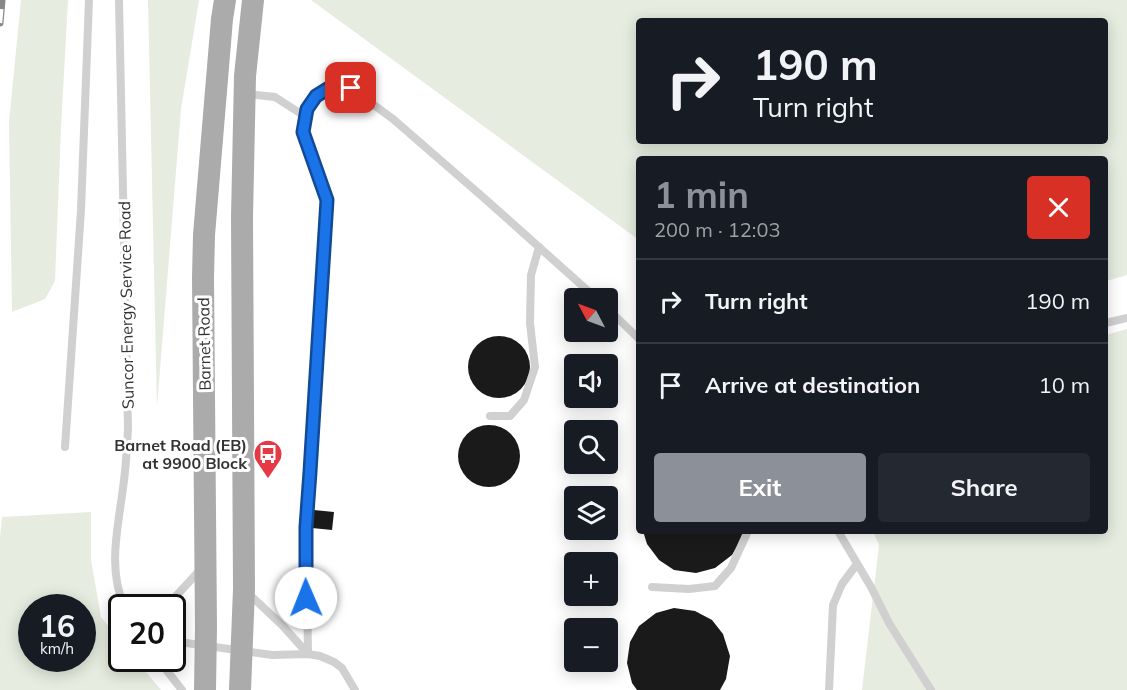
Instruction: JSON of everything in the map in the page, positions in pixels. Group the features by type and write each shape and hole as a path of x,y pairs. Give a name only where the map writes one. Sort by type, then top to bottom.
{"main road":[{"name":"Barnet Road","path":"205,690 204,235 225,0"},
{"path":"240,690 244,589 242,217 245,76 253,0"}],"lane":[{"path":"65,447 81,210 89,0"},
{"name":"Suncor Energy Service Road","path":"118,594 114,559 127,463 128,428 119,0"},
{"path":"308,654 306,527 327,200 303,132 307,109 316,96 329,88 351,88 393,119 585,288"},
{"path":"245,94 275,98 306,117"},
{"path":"490,416 510,416 524,400 535,367 530,323 531,275 539,247"},
{"path":"1108,323 1127,318"},
{"path":"618,319 636,336"},
{"path":"652,587 689,589 715,586 731,568 747,534"},
{"path":"840,534 889,623 931,690"},
{"path":"830,690 833,605 842,584 857,564"},
{"path":"178,594 205,565"},
{"path":"244,589 282,625 308,654"},
{"path":"186,643 272,655 320,656 342,668 355,690"},
{"path":"168,672 182,690"}],"shaded area":[{"path":"21,0 68,0 55,281 45,299 12,312 9,122"},
{"path":"148,0 199,0 181,109 157,407"},
{"path":"311,0 1127,0 1127,275 1108,280 1108,156 636,156 636,238"},
{"path":"1127,329 1127,690 862,690 879,545 874,534 1108,534 1108,334"},
{"path":"91,512 91,560 101,617 108,626 108,672 146,672 161,690 0,690 2,517"}],"building":[{"path":"499,336 521,345 530,367 521,389 499,398 477,389 468,367 477,345"},
{"path":"489,425 511,434 520,456 511,478 489,487 467,478 458,456 467,434"},
{"path":"314,510 334,512 332,530 312,528"},
{"path":"644,534 742,534 732,555 715,568 696,573 674,570 659,560 647,544"},
{"path":"674,608 695,611 712,620 723,634 730,656 726,679 720,690 637,690 632,683 627,663 630,642 639,626 656,613"}],"railway":[{"path":"0,23 2,0"}],"place":[{"name":"Barnet Road (EB) at 9900 Block","path":"268,480"}],"route":[{"path":"306,598 306,527 327,200 303,132 307,109 316,96 329,88 351,88"}]}
